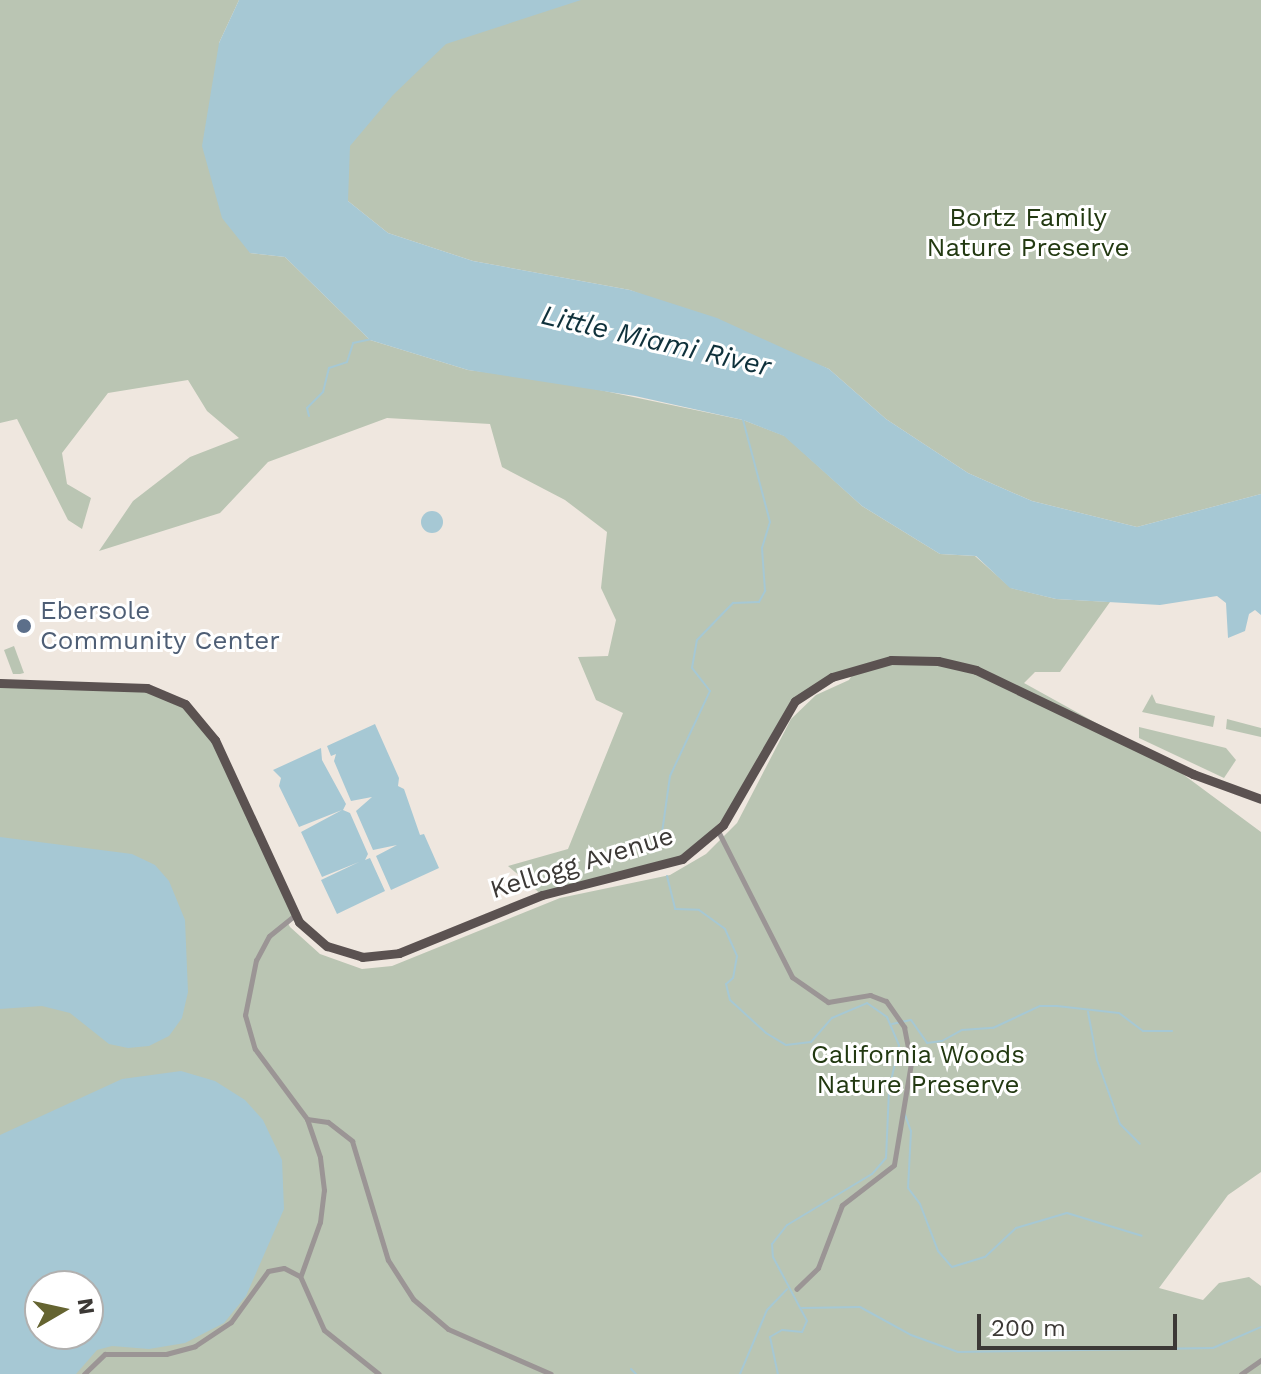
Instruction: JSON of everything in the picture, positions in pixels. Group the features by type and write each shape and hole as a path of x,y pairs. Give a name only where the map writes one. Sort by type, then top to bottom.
{"main road":[{"name":"Kellogg Avenue","path":"0,683 147,688 185,704 215,740 295,915 317,940 340,952 389,956 542,895 664,867 718,831 795,701 832,677 904,659 976,670 1193,774 1261,799"}],"street":[{"path":"718,831 792,977 828,1002 870,995 886,1001 904,1027 911,1063 894,1165 842,1205 818,1268 796,1289"},
{"path":"295,915 262,945 245,1015 255,1049 307,1119 317,1144 324,1190 320,1222 300,1276"},
{"path":"307,1119 328,1122 352,1141 388,1260 423,1310 468,1339 551,1374"},
{"path":"84,1374 105,1354 166,1354 195,1346 231,1322 268,1271 284,1268 300,1276 324,1330 379,1374"},
{"path":"1241,1374 1261,1360"}],"green space":[{"name":"California Woods Nature Preserve","path":"0,0 239,0 219,43 250,253 285,257 370,340 468,370 552,380 743,420 785,436 862,506 940,554 975,556 1011,588 1056,599 1110,602 1060,672 1035,672 1024,683 1165,761 1261,832 1261,1172 1228,1195 1159,1288 1203,1300 1219,1283 1249,1277 1261,1286 1261,1374 0,1374 0,683 156,690 201,719 295,915 287,921 290,927 320,954 362,969 392,966 560,898 670,875 706,854 737,823 791,719 816,695 849,680 856,669 805,692 734,809 682,859 542,895 508,866 568,849 623,713 596,700 578,657 608,656 616,620 601,588 607,532 565,500 502,467 490,424 387,418 268,462 220,513 99,551 133,501 190,457 239,438 207,411 188,380 108,393 62,453 67,484 91,498 82,529 68,520 17,419 0,423"},
{"name":"Bortz Family Nature Preserve","path":"567,0 1261,0 1261,494 1137,527 1032,501 968,473 886,419 829,369 630,290 473,261 388,233 348,201 342,52"},
{"path":"14,646 24,673 13,674 4,650"},
{"path":"1152,694 1156,703 1215,716 1213,727 1142,712"},
{"path":"1227,719 1261,728 1261,737 1226,729"},
{"path":"1139,727 1226,748 1236,760 1224,778 1139,738"}],"water":[{"name":"Little Miami River","path":"239,0 581,0 446,44 393,95 350,146 348,201 388,233 473,261 630,290 717,318 829,369 886,419 968,473 1032,501 1137,527 1261,494 1261,615 1255,610 1249,614 1245,631 1228,638 1226,603 1217,596 1160,605 1056,599 1010,588 976,556 940,554 862,506 784,436 743,420 635,396 468,370 370,340 285,257 250,253 222,218 202,146 219,43"},
{"path":"432,511 440,514 443,522 440,530 432,533 424,530 421,522 424,514"},
{"path":"375,724 399,778 398,786 404,789 420,835 424,834 439,868 391,890 376,856 397,845 373,850 356,811 372,797 351,801 334,761 336,754 331,756 327,746"},
{"path":"321,748 322,760 346,804 343,810 350,813 368,854 365,860 370,858 385,891 337,914 321,880 359,862 322,877 301,832 342,810 299,827 279,786 281,778 273,770"},
{"path":"0,837 132,854 155,865 169,881 185,920 188,992 182,1018 169,1036 149,1046 128,1048 109,1044 70,1013 42,1006 0,1009"},
{"path":"181,1071 215,1081 245,1100 263,1120 282,1160 284,1209 246,1296 224,1323 185,1343 149,1349 104,1348 104,1270 24,1270 24,1350 97,1350 76,1374 0,1374 0,1135 122,1079"}],"waterway":[{"path":"309,416 307,408 323,392 329,368 347,362 353,343 372,339"},
{"path":"661,840 670,776 710,691 692,668 697,640 733,603 759,602 765,591 762,548 770,522 743,420"},
{"path":"667,876 675,909 699,910 725,929 737,956 733,978 726,984 730,1000 766,1033 786,1045 811,1042 832,1018 867,1003 887,1017 899,1045 889,1090 886,1158 872,1174 787,1225 772,1244 773,1257 807,1321 802,1332 782,1330 770,1337 778,1374"},
{"path":"892,1024 911,1020 927,1043 942,1041 962,1030 993,1028 1040,1006 1057,1006 1119,1013 1143,1031 1172,1031"},
{"path":"1088,1012 1097,1060 1120,1124 1140,1144"},
{"path":"904,1112 911,1131 908,1188 920,1204 938,1251 952,1267 985,1257 1016,1228 1067,1213 1142,1236"},
{"path":"740,1374 767,1310 787,1289"},
{"path":"802,1308 860,1307 911,1335 958,1352 1213,1348 1261,1327"},
{"path":"631,1369 636,1374"}],"place":[{"name":"Ebersole Community Center","path":"24,626"}]}
